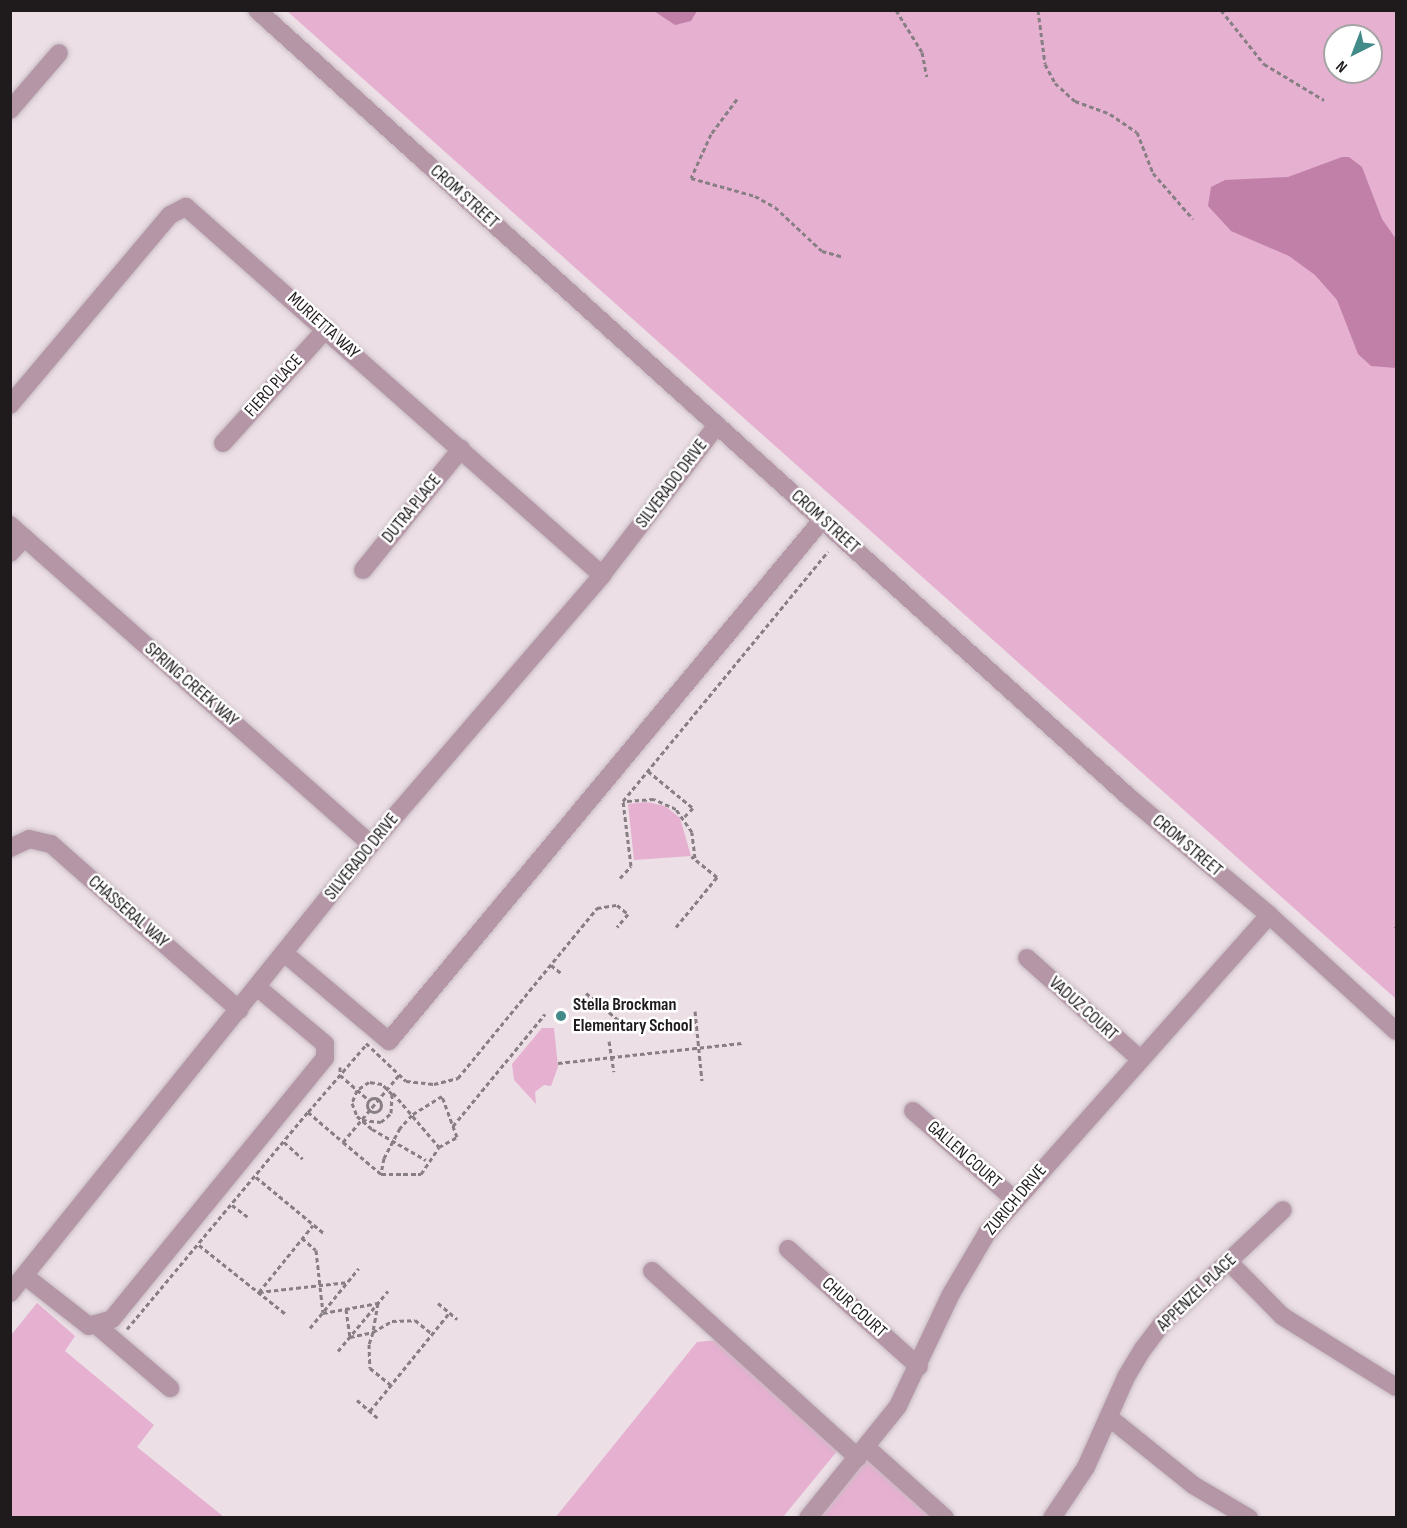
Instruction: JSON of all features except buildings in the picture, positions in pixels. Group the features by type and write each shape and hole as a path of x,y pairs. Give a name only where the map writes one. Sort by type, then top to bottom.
{"street":[{"name":"CROM STREET","path":"256,10 1131,799 1269,915 1396,1031"},
{"path":"10,110 59,53"},
{"name":"MURIETTA WAY","path":"10,405 170,215 186,207 602,575"},
{"name":"FIERO PLACE","path":"223,443 326,329"},
{"name":"SILVERADO DRIVE","path":"10,1293 371,844 602,575 717,425"},
{"name":"DUTRA PLACE","path":"363,570 461,449"},
{"path":"284,953 389,1041 822,520"},
{"name":"SPRING CREEK WAY","path":"10,525 371,844"},
{"path":"10,553 24,537"},
{"name":"CHASSERAL WAY","path":"10,848 29,839 51,844 239,1010"},
{"name":"ZURICH DRIVE","path":"808,1518 898,1406 919,1367 951,1294 987,1233 1014,1199 1269,915"},
{"name":"VADUZ COURT","path":"1027,958 1140,1059"},
{"path":"25,1276 89,1326 112,1319 325,1059 325,1044 257,987"},
{"name":"GALLEN COURT","path":"913,1111 1014,1199"},
{"name":"APPENZEL PLACE","path":"1052,1518 1086,1467 1111,1419 1126,1377 1162,1324 1230,1263 1283,1210"},
{"name":"CHUR COURT","path":"788,1249 919,1367"},
{"path":"1230,1263 1282,1316 1396,1387"},
{"path":"652,1270 862,1453 945,1518"},
{"path":"95,1324 170,1388"},
{"path":"1111,1419 1193,1485 1249,1518"}],"path":[{"path":"896,10 922,52 927,77"},
{"path":"1038,10 1046,64 1054,83 1075,100 1110,114 1137,132 1154,173 1193,219"},
{"path":"1221,10 1264,64 1324,100"},
{"path":"737,99 711,134 691,178 755,196 774,207 822,251 841,256"},
{"path":"620,878 631,867 623,801 828,551"},
{"path":"648,771 693,808 684,817"},
{"path":"623,801 664,801 684,817 692,832 693,857 717,877 676,927"},
{"path":"365,1046 406,1081 434,1084 458,1078 550,965 604,904 617,905 628,914 617,927"},
{"path":"550,965 561,973"},
{"path":"586,993 628,1028"},
{"path":"694,1011 702,1081"},
{"path":"453,1126 545,1014"},
{"path":"618,1030 639,1028"},
{"path":"368,1036 365,1046 308,1112 381,1174 421,1174 427,1160 439,1146 457,1137 442,1096 412,1115 392,1140 381,1174"},
{"path":"609,1041 614,1072"},
{"path":"558,1063 742,1043"},
{"path":"344,1142 399,1075"},
{"path":"340,1076 369,1100 379,1100"},
{"path":"427,1160 362,1120 352,1103 357,1090 376,1082 388,1089 439,1146"},
{"path":"362,1120 375,1123 387,1118 393,1107 388,1089"},
{"path":"369,1100 370,1110"},
{"path":"370,1110 381,1108 379,1100"},
{"path":"284,1142 303,1158"},
{"path":"255,1177 325,1234"},
{"path":"232,1204 249,1218"},
{"path":"259,1292 313,1225"},
{"path":"302,1238 316,1250 322,1313"},
{"path":"199,1245 287,1315"},
{"path":"310,1328 359,1268"},
{"path":"259,1292 348,1282"},
{"path":"338,1351 388,1291"},
{"path":"322,1313 378,1303"},
{"path":"378,1303 369,1344 370,1368 391,1385"},
{"path":"438,1304 457,1319"},
{"path":"346,1309 350,1337"},
{"path":"370,1411 449,1313"},
{"path":"350,1337 373,1332 392,1322 415,1320 432,1334"},
{"path":"357,1400 378,1418"}],"shaded area":[{"path":"287,11 1396,11 1396,999"},
{"path":"654,11 697,11 691,21 675,25"},
{"path":"1342,157 1349,157 1362,167 1382,219 1396,239 1396,368 1371,366 1358,354 1337,300 1315,275 1289,256 1231,231 1208,206 1211,187 1225,180 1288,177"},
{"path":"647,802 665,806 680,818 691,856 634,860 628,804"},
{"path":"542,1028 554,1028 558,1067 551,1086 544,1085 535,1092 536,1104 514,1080 512,1064"},
{"path":"37,1303 75,1336 65,1351 154,1425 137,1447 224,1517 11,1517 11,1335"},
{"path":"717,1340 838,1450 783,1517 555,1518 697,1342"},
{"path":"866,1447 945,1518 808,1518"}],"place":[{"name":"Stella Brockman Elementary School","path":"561,1016"}]}
